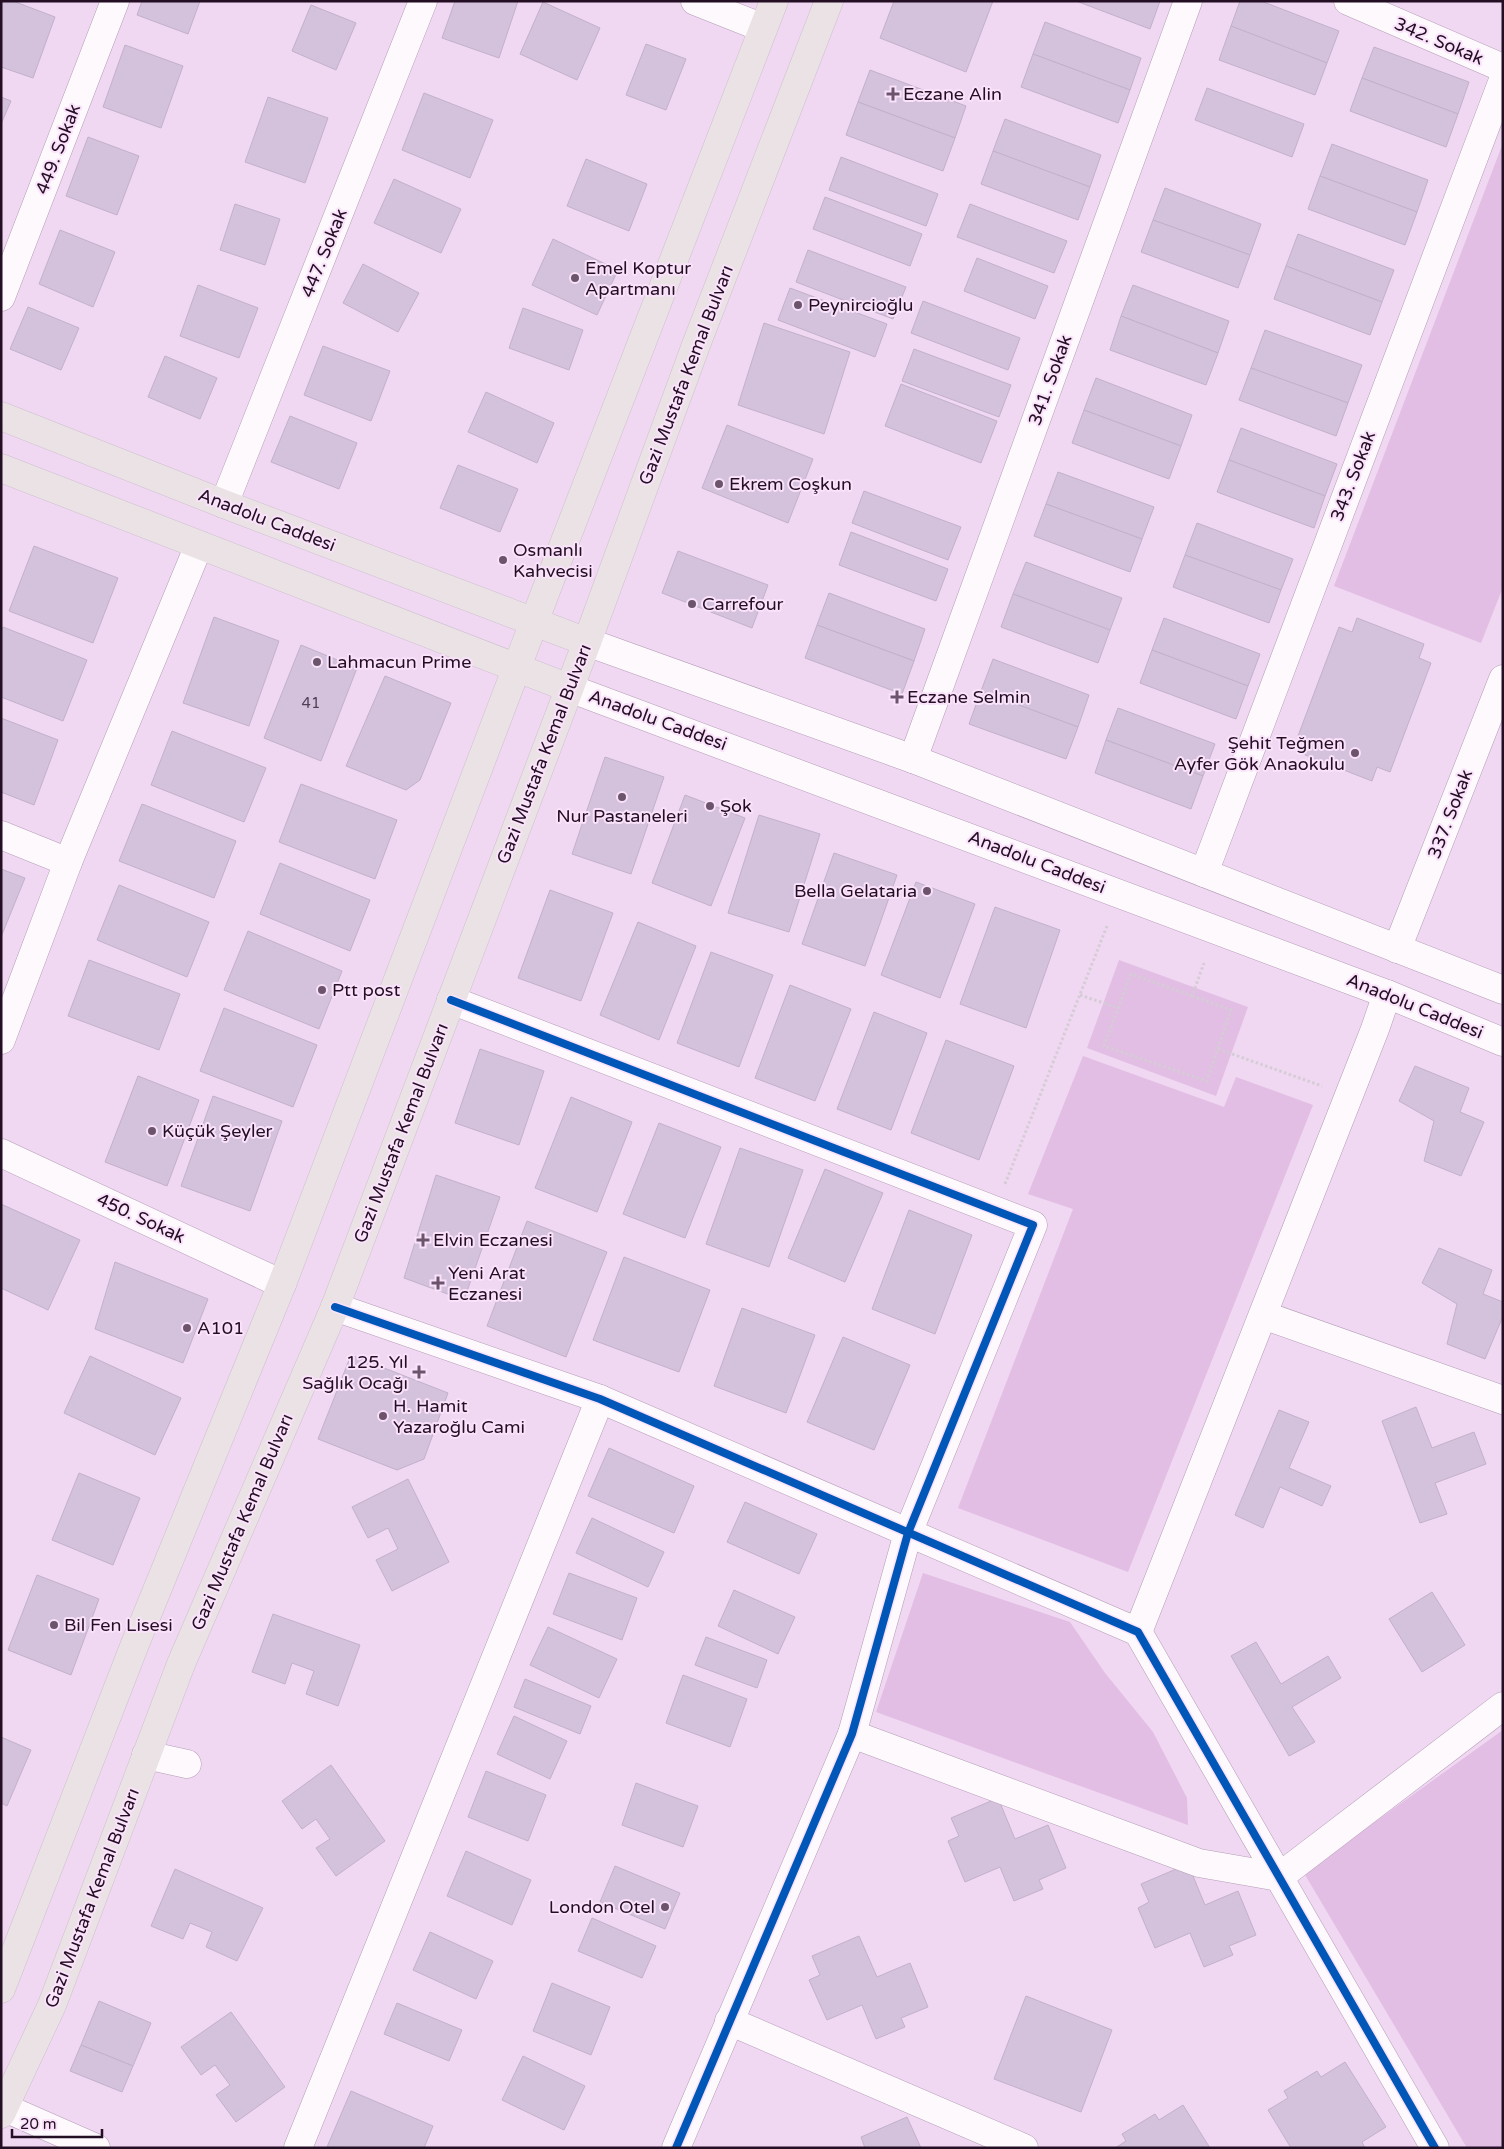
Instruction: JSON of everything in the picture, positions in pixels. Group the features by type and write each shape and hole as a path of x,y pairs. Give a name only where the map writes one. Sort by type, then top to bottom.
{"main road":[{"path":"1,1989 135,1644 282,1284 534,621 774,1"},
{"name":"Gazi Mustafa Kemal Bulvarı","path":"3,2111 52,2004 181,1664 335,1307 570,688 696,345 829,1"},
{"name":"Anadolu Caddesi","path":"1,416 224,504 587,642"},
{"path":"1,468 570,688"}],"street":[{"name":"449. Sokak","path":"1,297 115,1"},
{"name":"447. Sokak","path":"224,504 423,1"},
{"path":"695,1 763,28"},
{"name":"341. Sokak","path":"913,759 1188,1"},
{"name":"342. Sokak","path":"1348,1 1503,68"},
{"name":"343. Sokak","path":"1204,873 1503,80"},
{"path":"1,1040 68,862 199,545"},
{"path":"587,642 913,759 1503,990"},
{"name":"337. Sokak","path":"1397,949 1503,679"},
{"name":"Anadolu Caddesi","path":"570,688 1387,994 1503,1042"},
{"path":"1,835 68,862"},
{"path":"1138,1632 1368,1047 1387,994"},
{"path":"451,1000 1033,1225 908,1533 852,1734 728,2021 676,2148"},
{"name":"450. Sokak","path":"1,1153 282,1284"},
{"path":"335,1307 600,1399 1138,1632 1435,2148"},
{"path":"1263,1315 1503,1400"},
{"path":"298,2148 600,1399"},
{"path":"852,1734 1199,1864 1279,1877 1503,1706"},
{"path":"146,1756 187,1764"},
{"path":"728,2021 1024,2148"},
{"path":"3,2111 96,2148"}],"path":[{"path":"995,1210 1107,926"},
{"path":"1192,996 1204,963"},
{"path":"1130,974 1231,1010 1207,1081 1104,1046 1118,1008 1130,974"},
{"path":"1080,995 1118,1008"},
{"path":"1218,1049 1326,1088"}],"shaded area":[{"path":"1503,143 1503,587 1481,643 1334,586"},
{"path":"1119,960 1248,1007 1216,1096 1087,1048"},
{"path":"1083,1056 1224,1107 1236,1077 1313,1105 1128,1572 958,1508 1073,1209 1028,1194"},
{"path":"923,1573 1070,1622 1105,1673 1153,1732 1187,1798 1188,1825 876,1712"},
{"path":"1503,1730 1503,2148 1467,2148 1304,1873"}],"building":[{"path":"1,1 13,1 55,17 33,78 1,67"},
{"path":"142,1 200,1 188,34 137,15"},
{"path":"455,1 518,1 499,58 442,38"},
{"path":"894,1 993,1 966,72 880,38"},
{"path":"1076,1 1160,1 1150,29"},
{"path":"1240,1 1261,1 1339,31 1327,63 1231,26"},
{"path":"543,2 600,28 577,80 520,54"},
{"path":"311,5 356,23 336,70 292,51"},
{"path":"1045,22 1141,58 1130,90 1033,54"},
{"path":"1231,26 1327,63 1315,95 1219,60"},
{"path":"646,44 686,59 666,110 626,95"},
{"path":"125,45 183,66 161,128 103,107"},
{"path":"1374,47 1469,82 1458,114 1362,78"},
{"path":"1033,54 1130,90 1118,123 1021,87"},
{"path":"870,70 966,106 955,138 858,102"},
{"path":"1362,78 1458,114 1446,147 1350,111"},
{"path":"1207,88 1304,124 1292,157 1195,120"},
{"path":"424,93 493,120 470,178 402,150"},
{"path":"1,97 11,101 1,124"},
{"path":"268,97 328,118 305,183 245,162"},
{"path":"858,102 955,138 943,171 846,135"},
{"path":"1005,119 1101,155 1090,187 993,151"},
{"path":"88,137 139,156 117,215 66,196"},
{"path":"1332,144 1428,180 1417,212 1320,176"},
{"path":"993,151 1090,187 1078,220 981,184"},
{"path":"841,157 938,194 926,226 829,190"},
{"path":"586,159 647,184 629,231 567,206"},
{"path":"1320,176 1417,212 1405,245 1308,209"},
{"path":"394,179 461,209 441,253 374,223"},
{"path":"1165,188 1261,224 1250,255 1153,220"},
{"path":"825,197 922,234 910,266 813,229"},
{"path":"235,204 280,219 265,265 220,250"},
{"path":"970,204 1067,241 1054,273 957,237"},
{"path":"1153,220 1250,255 1238,288 1141,252"},
{"path":"60,230 115,252 93,307 39,284"},
{"path":"1298,234 1394,270 1382,302 1286,266"},
{"name":"Emel Koptur Apartmanı","path":"553,239 618,270 597,315 532,285"},
{"path":"808,250 906,287 893,319 796,282"},
{"path":"977,258 1048,286 1035,319 964,291"},
{"path":"363,264 419,293 398,332 343,303"},
{"path":"1286,266 1382,302 1370,335 1274,299"},
{"path":"198,285 258,308 239,358 180,336"},
{"path":"1133,285 1229,321 1218,353 1121,316"},
{"path":"790,288 887,324 875,357 778,320"},
{"path":"923,301 1020,338 1008,370 911,333"},
{"path":"28,307 79,328 61,370 10,349"},
{"path":"523,308 583,330 569,370 509,348"},
{"path":"1121,316 1218,353 1206,385 1110,350"},
{"path":"764,323 850,352 824,434 738,405"},
{"path":"1265,330 1362,365 1348,403 1251,368"},
{"path":"323,346 390,371 371,421 304,395"},
{"path":"914,349 1011,385 999,417 902,381"},
{"path":"165,356 217,378 200,419 148,397"},
{"path":"1251,368 1348,403 1336,436 1239,400"},
{"path":"1096,378 1192,415 1181,446 1084,410"},
{"path":"901,384 997,421 981,463 885,426"},
{"path":"486,392 554,423 537,463 468,432"},
{"path":"1084,410 1181,446 1169,479 1072,443"},
{"path":"290,416 357,443 339,489 271,462"},
{"path":"727,425 813,459 788,523 702,488"},
{"path":"1241,428 1337,464 1325,496 1229,460"},
{"path":"1229,460 1325,496 1314,528 1217,492"},
{"path":"458,465 518,489 500,532 440,508"},
{"path":"1058,472 1154,507 1142,539 1046,504"},
{"path":"864,491 961,527 948,560 852,523"},
{"path":"1046,504 1142,539 1130,572 1034,536"},
{"path":"1197,523 1293,559 1281,590 1185,555"},
{"path":"851,532 948,569 936,601 839,565"},
{"path":"34,546 118,578 93,643 9,611"},
{"path":"678,551 768,585 752,628 662,593"},
{"path":"1185,555 1281,590 1269,623 1173,587"},
{"path":"1026,562 1122,598 1110,630 1013,594"},
{"path":"829,593 925,629 914,661 817,625"},
{"path":"1013,594 1110,630 1098,663 1001,627"},
{"path":"214,617 279,641 249,726 183,703"},
{"path":"1164,618 1260,654 1248,686 1152,650"},
{"path":"1357,618 1424,644 1419,658 1431,663 1390,772 1377,767 1372,781 1305,755 1310,741 1298,736 1339,627 1352,632"},
{"path":"817,625 914,661 902,694 805,658"},
{"path":"3,627 87,660 63,721 1,697 1,632"},
{"path":"301,645 357,668 321,761 264,738"},
{"path":"1152,650 1248,686 1236,719 1140,683"},
{"path":"993,659 1089,695 1078,727 981,691"},
{"path":"385,676 451,703 420,780 406,790 346,766"},
{"path":"981,691 1078,727 1066,759 969,724"},
{"path":"1118,708 1215,744 1203,776 1106,740"},
{"path":"1,718 58,740 34,805 1,792"},
{"path":"172,731 266,768 244,822 151,785"},
{"path":"1106,740 1203,776 1191,809 1095,773"},
{"path":"605,757 664,777 631,874 572,854"},
{"path":"301,784 397,820 375,879 279,842"},
{"path":"685,795 745,818 711,906 652,883"},
{"path":"142,804 236,841 214,898 119,861"},
{"path":"759,815 820,834 789,932 728,913"},
{"path":"834,853 897,875 865,966 802,944"},
{"path":"280,863 370,900 350,951 260,914"},
{"path":"1,869 25,878 1,937"},
{"path":"916,882 975,904 940,998 881,975"},
{"path":"119,885 209,922 187,977 97,940"},
{"path":"550,890 613,913 581,1001 518,978"},
{"path":"995,907 1060,930 1026,1028 960,1004"},
{"path":"638,922 696,946 659,1040 600,1015"},
{"path":"248,931 342,971 319,1029 224,990"},
{"path":"711,952 773,975 739,1067 677,1043"},
{"path":"89,960 180,994 159,1050 68,1016"},
{"path":"790,985 851,1009 815,1101 755,1078"},
{"path":"224,1008 317,1045 293,1107 200,1071"},
{"path":"874,1012 927,1033 891,1130 837,1109"},
{"path":"946,1040 1014,1066 979,1160 911,1133"},
{"path":"480,1049 544,1071 519,1145 455,1123"},
{"path":"1415,1066 1469,1088 1460,1112 1484,1122 1461,1176 1424,1161 1434,1121 1399,1101"},
{"name":"Küçük Şeyler","path":"138,1076 199,1100 167,1186 105,1162"},
{"path":"213,1096 282,1121 250,1211 181,1186"},
{"path":"571,1097 632,1122 597,1212 535,1188"},
{"path":"659,1123 721,1147 685,1238 623,1214"},
{"path":"740,1148 803,1170 769,1267 706,1244"},
{"path":"825,1169 883,1193 845,1282 788,1258"},
{"path":"436,1175 500,1197 464,1300 404,1278"},
{"path":"1,1204 80,1240 48,1310 1,1288"},
{"path":"909,1210 972,1235 935,1334 872,1309"},
{"path":"527,1221 607,1252 566,1357 487,1326"},
{"path":"1439,1248 1492,1270 1483,1294 1503,1302 1503,1316 1485,1359 1447,1344 1457,1304 1422,1283"},
{"path":"624,1257 710,1290 679,1372 593,1340"},
{"path":"115,1262 208,1299 183,1363 95,1329"},
{"path":"742,1308 815,1335 786,1413 714,1386"},
{"path":"843,1337 910,1365 874,1450 807,1422"},
{"name":"H. Hamit Yazaroğlu Cami","path":"351,1355 448,1393 424,1459 397,1470 318,1439"},
{"path":"90,1356 181,1398 155,1455 64,1413"},
{"path":"1416,1407 1432,1448 1474,1432 1486,1464 1435,1483 1447,1514 1420,1523 1382,1421"},
{"path":"1279,1410 1309,1422 1289,1468 1331,1486 1322,1506 1280,1487 1263,1528 1235,1515"},
{"path":"609,1448 694,1486 674,1533 588,1496"},
{"path":"79,1473 140,1498 113,1565 52,1540"},
{"path":"408,1479 449,1562 392,1591 376,1560 398,1549 388,1528 368,1538 352,1507"},
{"path":"745,1502 817,1534 799,1574 727,1542"},
{"path":"592,1518 664,1552 648,1587 576,1553"},
{"path":"569,1573 637,1598 622,1640 553,1614"},
{"name":"Bil Fen Lisesi","path":"37,1575 99,1599 71,1675 8,1650"},
{"path":"734,1590 795,1617 778,1654 718,1626"},
{"path":"1432,1592 1465,1645 1422,1672 1389,1619"},
{"path":"273,1614 360,1645 338,1706 306,1694 314,1671 292,1663 285,1684 252,1672"},
{"path":"548,1627 617,1659 599,1698 530,1665"},
{"path":"706,1637 767,1660 757,1688 695,1665"},
{"path":"1256,1642 1281,1684 1328,1656 1341,1678 1292,1707 1315,1742 1289,1756 1231,1656"},
{"path":"683,1675 747,1699 730,1747 666,1723"},
{"path":"525,1679 591,1706 580,1734 514,1707"},
{"path":"514,1716 567,1741 550,1779 497,1754"},
{"path":"1,1737 31,1750 7,1806 1,1803"},
{"path":"331,1765 385,1841 336,1876 316,1848 330,1839 316,1819 302,1829 282,1801"},
{"path":"486,1771 546,1795 528,1841 468,1817"},
{"path":"636,1783 698,1806 683,1847 622,1825"},
{"path":"998,1798 1015,1839 1048,1825 1066,1868 1039,1880 1043,1889 1014,1901 1000,1867 965,1882 948,1841 959,1836 951,1818"},
{"path":"466,1851 531,1880 512,1925 447,1896"},
{"path":"1188,1864 1205,1905 1238,1891 1256,1935 1229,1946 1233,1955 1204,1967 1190,1933 1155,1948 1138,1908 1149,1902 1141,1884"},
{"path":"615,1866 680,1893 665,1929 600,1902"},
{"path":"175,1869 263,1908 237,1961 206,1947 212,1932 190,1923 183,1939 151,1926"},
{"path":"592,1918 656,1946 642,1978 578,1951"},
{"path":"430,1932 493,1961 476,1999 413,1970"},
{"path":"859,1936 877,1977 910,1963 928,2007 901,2018 905,2027 876,2039 862,2005 827,2020 809,1980 820,1975 812,1956"},
{"path":"552,1983 610,2007 591,2055 533,2031"},
{"path":"1026,1996 1112,2030 1081,2112 994,2079"},
{"path":"99,2001 151,2023 133,2066 81,2045"},
{"path":"397,2003 462,2030 449,2061 384,2034"},
{"path":"231,2012 285,2087 236,2122 216,2095 230,2085 215,2065 201,2075 181,2047"},
{"path":"81,2045 133,2066 122,2092 70,2071"},
{"path":"523,2056 585,2086 564,2130 502,2100"},
{"path":"1345,2062 1386,2127 1362,2142 1365,2148 1291,2148 1268,2110 1288,2098 1284,2091 1317,2071 1321,2077"},
{"path":"351,2091 433,2126 424,2148 327,2147"},
{"path":"1183,2105 1210,2148 1115,2148 1126,2141 1122,2134 1155,2114 1159,2120"},
{"path":"907,2117 921,2148 865,2148 861,2137"}],"cycle path":[{"path":"451,1000 1033,1225 908,1533 852,1734 676,2148"},
{"path":"335,1307 600,1399 1138,1632 1435,2148"}],"place":[{"name":"Eczane Alin","path":"893,94"},
{"name":"Emel Koptur Apartmanı","path":"575,278"},
{"name":"Peynircioğlu","path":"798,305"},
{"name":"Ekrem Coşkun","path":"719,484"},
{"name":"Osmanlı Kahvecisi","path":"503,560"},
{"name":"Carrefour","path":"692,604"},
{"name":"Lahmacun Prime","path":"317,662"},
{"name":"Eczane Selmin","path":"897,697"},
{"name":"Şehit Teğmen Ayfer Gök Anaokulu","path":"1355,753"},
{"name":"Nur Pastaneleri","path":"622,797"},
{"name":"Şok","path":"710,806"},
{"name":"Bella Gelataria","path":"927,891"},
{"name":"Ptt post","path":"322,990"},
{"name":"Küçük Şeyler","path":"152,1131"},
{"name":"Elvin Eczanesi","path":"423,1240"},
{"name":"Yeni Arat Eczanesi","path":"438,1283"},
{"name":"A101","path":"187,1328"},
{"name":"125. Yıl Sağlık Ocağı","path":"419,1372"},
{"name":"H. Hamit Yazaroğlu Cami","path":"383,1416"},
{"name":"Bil Fen Lisesi","path":"54,1625"},
{"name":"London Otel","path":"665,1907"}]}
